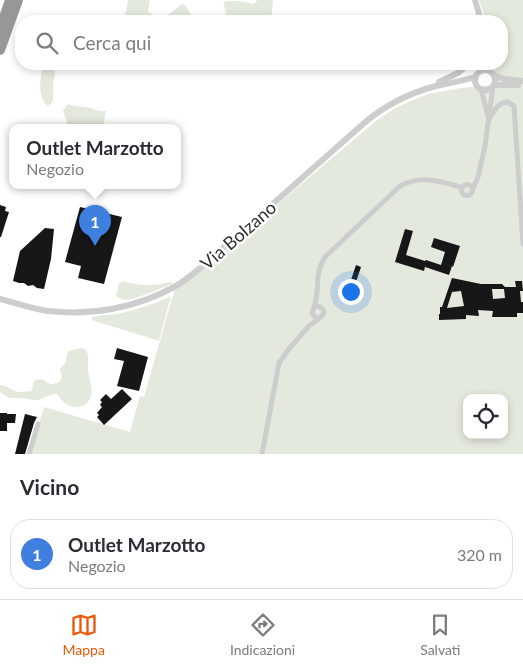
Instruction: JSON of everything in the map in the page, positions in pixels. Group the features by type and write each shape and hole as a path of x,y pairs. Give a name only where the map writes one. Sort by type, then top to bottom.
{"highway":[{"path":"0,29 10,0"},
{"path":"0,50 18,0"}],"street":[{"path":"475,0 479,15"},
{"path":"427,88 462,70"},
{"path":"478,70 476,75 489,119"},
{"path":"476,75 481,70 486,70 505,79 523,83"},
{"path":"309,326 317,296 320,264 325,257 400,186 410,181 426,179 462,188 467,185 472,190 478,177 485,146 495,80 492,70"},
{"name":"Via Bolzano","path":"0,298 47,311 80,312 107,310 150,298 195,273 371,117 398,100 427,88 476,75"},
{"name":"Via Bolzano","path":"448,83 470,83 479,87"},
{"path":"479,87 488,90 494,85 523,83"},
{"path":"489,119 500,104 506,102 514,106 523,244"},
{"path":"262,454 279,363 309,326 324,313 317,296"},
{"path":"314,308 317,306 321,307"},
{"path":"312,314 319,318"},
{"path":"29,454 38,424"}],"shaded area":[{"path":"128,0 150,0 148,12 154,15 125,15"},
{"path":"256,0 273,0 272,15 226,15 224,2 239,1 253,4 257,2"},
{"path":"479,0 523,0 523,454 30,454 44,407 130,432 140,396 144,397 175,288 222,253 376,121 394,109 428,94 461,88 495,85 494,70 508,70 508,15 484,15"},
{"path":"182,4 185,5 191,15 166,15"},
{"path":"43,70 55,70 53,100 47,106 42,96 41,80"},
{"path":"68,104 106,111 104,124 67,124 63,111"},
{"path":"123,281 146,285 173,282 156,291 127,300 116,296 119,283"},
{"path":"171,296 159,341 92,320 92,317 131,311"},
{"path":"81,348 86,350 88,354 88,372 91,389 91,396 84,405 72,407 57,394 34,400 9,398 0,392 0,385 22,392 32,391 35,380 51,384 59,382 62,377 60,369 66,362 67,354 69,351"}],"building":[{"path":"0,205 6,207 5,211 9,212 1,237 0,237"},
{"path":"80,207 122,217 104,284 78,278 81,266 65,262"},
{"path":"45,228 54,229 51,259 44,289 13,281 20,251"},
{"path":"405,229 413,231 406,255 425,261 441,265 445,252 431,247 434,238 460,246 449,275 425,267 424,271 395,262"},
{"path":"356,265 361,267 355,285 350,283"},
{"path":"452,278 481,284 502,284 505,287 516,287 515,281 522,281 523,291 520,291 523,313 517,313 517,317 492,317 493,311 478,310 479,316 466,315 466,319 439,320 440,307 442,307","holes":["492,289 504,289 505,298 493,299","461,291 464,306 447,308 452,292"]},
{"path":"117,348 148,357 139,391 117,386 124,361 114,359"},
{"path":"122,389 132,399 104,425 97,417 99,415 97,413 102,407 100,400 106,394 111,399"},
{"path":"0,413 16,414 15,423 7,423 7,431 0,431"},
{"path":"25,414 37,417 25,454 15,454"}],"place":[{"name":"Outlet Marzotto","path":"95,246"}]}
